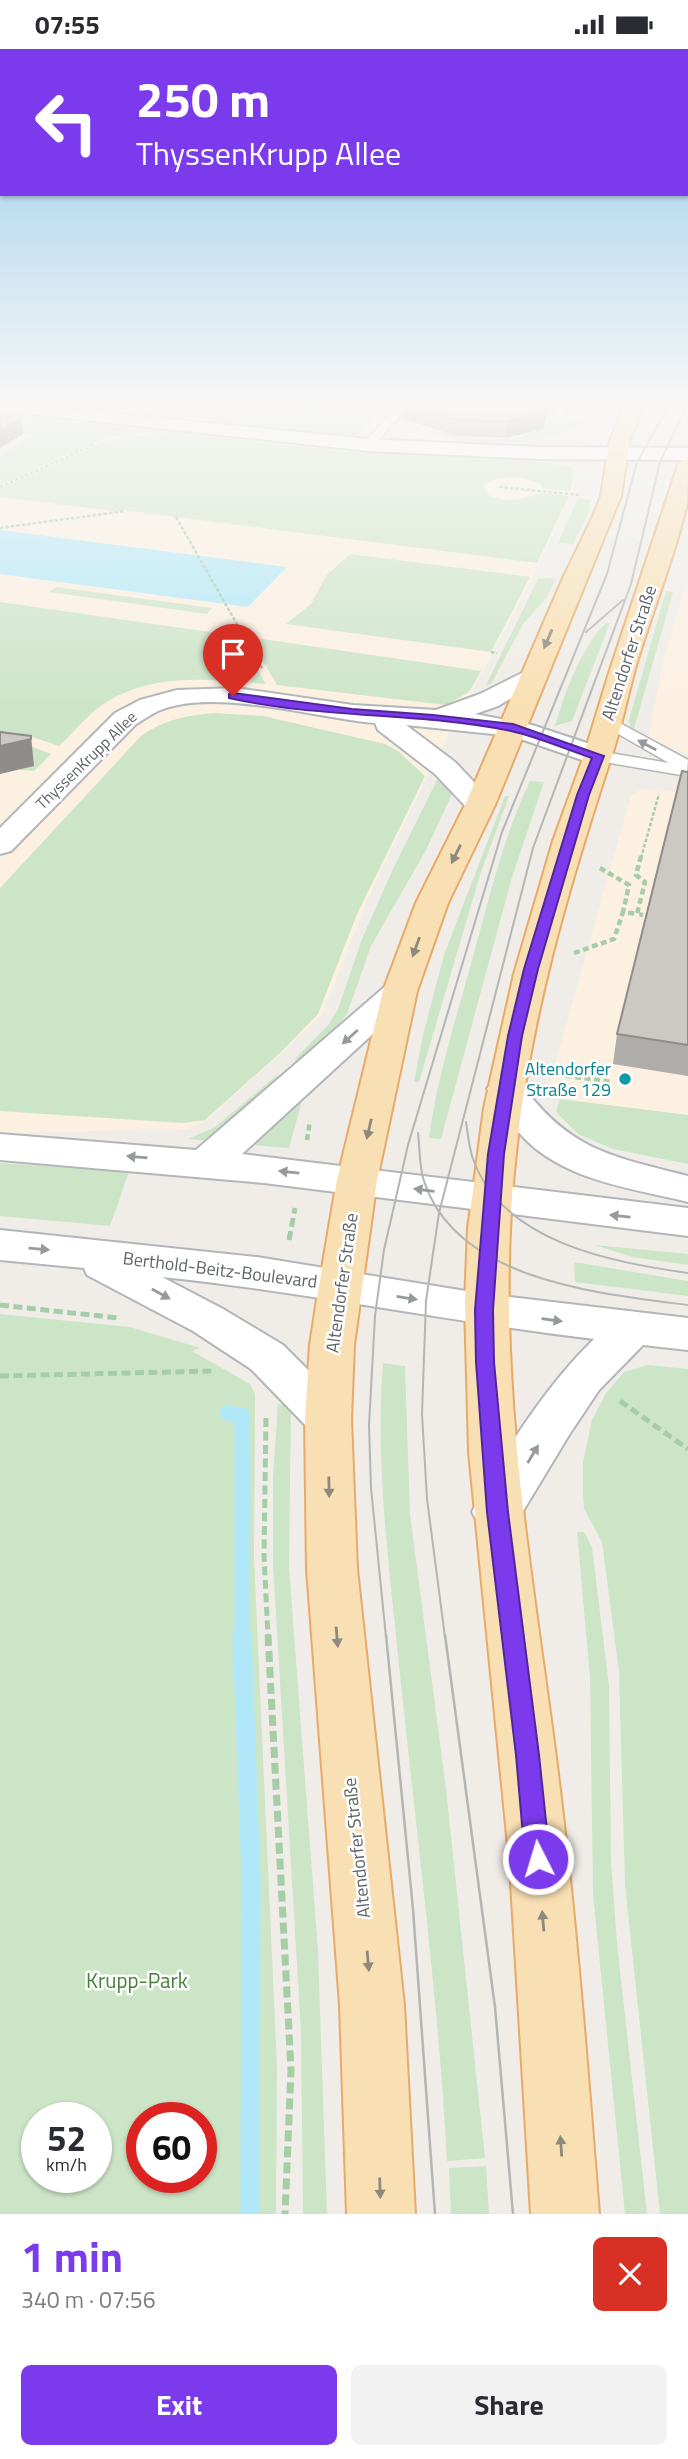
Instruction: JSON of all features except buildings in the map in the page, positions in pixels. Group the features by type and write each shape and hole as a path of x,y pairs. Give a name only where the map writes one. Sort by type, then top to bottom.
{"main road":[{"name":"Altendorfer Straße","path":"381,2214 372,2005 332,1569 328,1419 332,1345 357,1181 400,991 432,903 480,805 608,503"},
{"name":"Altendorfer Straße","path":"565,2214 550,1989 529,1769 497,1512 485,1362 484,1310 491,1199 515,1036 531,969 583,795 598,756 678,503"}],"street":[{"name":"ThyssenKrupp Allee","path":"433,718 470,709 533,676"},
{"name":"ThyssenKrupp Allee","path":"0,845 125,719 141,708 175,699 201,696 280,702 352,713 433,718 598,756"},
{"name":"ThyssenKrupp Allee","path":"352,713 388,724 509,735"},
{"name":"ThyssenKrupp Allee","path":"388,724 445,768 480,805"},
{"path":"205,1163 231,1143 400,991"},
{"path":"506,1089 533,1128 565,1152 601,1167 688,1189"},
{"path":"0,1147 205,1163 580,1212 688,1222"},
{"name":"Berthold-Beitz-Boulevard","path":"0,1245 282,1276 484,1310 688,1334"},
{"path":"79,1252 144,1285 267,1357 328,1419"},
{"path":"497,1512 552,1422 583,1378 633,1328"}],"lane":[{"path":"607,722 688,769"},
{"path":"598,756 688,769"}],"path":[{"path":"0,528 125,511"},
{"path":"176,517 280,702"},
{"path":"491,652 497,653"},
{"path":"637,914 645,882 636,875 660,791"},
{"path":"573,953 614,939 629,885 600,868"},
{"path":"622,912 643,915"},
{"path":"554,1074 612,1082"},
{"path":"282,1276 308,1133"},
{"path":"0,1376 215,1370"},
{"path":"615,1398 688,1448"},
{"path":"267,1410 264,1555 291,2070 285,2214"}],"shaded area":[{"path":"0,503 49,503 124,510 537,562 540,503 567,503 533,576 427,776 368,899 322,1015 210,1118 188,1129 0,1133 0,1111 183,1123 0,913","holes":["326,576 490,652 301,614 317,595","249,638 480,671 466,694 446,705 277,685"]},
{"path":"686,583 688,754 648,738 662,666"},
{"path":"688,785 688,1115 560,1099 548,1089 631,795 642,789 686,793"}],"green space":[{"path":"49,503 566,503 537,563 124,510"},
{"path":"576,503 590,503 587,517 573,544 558,543"},
{"path":"350,554 530,577 491,652 286,624 311,604 326,576"},
{"path":"538,579 556,579 547,597 523,624 491,684 486,685"},
{"path":"56,587 212,608 207,614 49,592"},
{"path":"666,591 673,592 634,729 629,720"},
{"path":"0,602 238,636 266,684 182,680 140,687 102,705 59,746 26,735 15,740 51,754 34,771 13,769 0,758"},
{"path":"606,623 610,623 572,721 555,726 582,657 597,632"},
{"path":"249,637 481,671 469,692 446,705 277,685"},
{"path":"214,713 263,716 385,744 398,751 425,776 357,914 318,1014 281,1052 205,1120 183,1123 0,1111 0,888 141,736 176,719"},
{"path":"439,776 453,792 426,850 371,946 347,1014 331,1034 297,1066 295,1059 329,1024 338,1009 362,939"},
{"path":"530,781 544,782 512,877 441,1139 429,1138 442,1070 504,846"},
{"path":"505,796 509,796 480,875 419,1082 414,1082 444,955"},
{"path":"276,1076 283,1079 210,1141 188,1139 215,1127"},
{"path":"305,1090 289,1148 252,1145"},
{"path":"560,1099 688,1115 688,1164 613,1149 578,1134 556,1112"},
{"path":"0,1163 129,1172 110,1226 0,1216"},
{"path":"595,1245 688,1254 688,1265 632,1257"},
{"path":"574,1262 688,1281 688,1296 575,1282"},
{"name":"Krupp-Park","path":"0,1314 130,1327 200,1348 192,1351 250,1384 255,1394 254,1558 277,2067 276,2214 0,2214"},
{"path":"383,1363 405,1366 410,1514 446,1789 485,2158 447,2161 432,1975 384,1514 381,1439"},
{"path":"648,1365 688,1369 688,2214 660,2214 625,1885 619,1672 602,1542 584,1509 583,1494 583,1462 592,1420 606,1393 624,1372"},
{"path":"278,1404 291,1405 289,1567 318,1951 327,2214 303,2214 301,2032 273,1565 273,1478"},
{"path":"577,1532 584,1532 592,1547 609,1686 611,1860 617,1943 647,2214 625,2214 593,1895 590,1678"},
{"path":"486,2166 489,2214 451,2214 449,2168"}],"water":[{"path":"0,530 287,567 248,607 0,574"}],"waterway":[{"path":"227,1413 242,1415 242,1635"},
{"path":"242,1635 251,1879 250,2214"}],"tram line":[{"path":"386,1637 371,1488 369,1425 375,1316 384,1250 408,1145 502,832 607,574 626,503"},
{"path":"439,1212 533,848 631,584 650,503"},
{"path":"586,632 623,600"},
{"path":"466,1122 473,1159 488,1188 509,1211 534,1229 594,1254 688,1273"},
{"path":"418,1133 424,1181 439,1212"},
{"path":"439,1212 467,1241 499,1261 535,1276 615,1295 688,1305"},
{"path":"439,1212 426,1301 422,1414 427,1499 445,1637"},
{"path":"386,1635 413,1909 435,2214"},
{"path":"445,1635 495,2007 513,2214"}],"place":[{"name":"Altendorfer Straße 129","path":"625,1079"}],"route":[{"path":"233,696 352,713 433,718 513,728 598,756 583,795 531,969 515,1036 496,1154 484,1310 485,1362 497,1512 528,1755 538,1859"}]}
